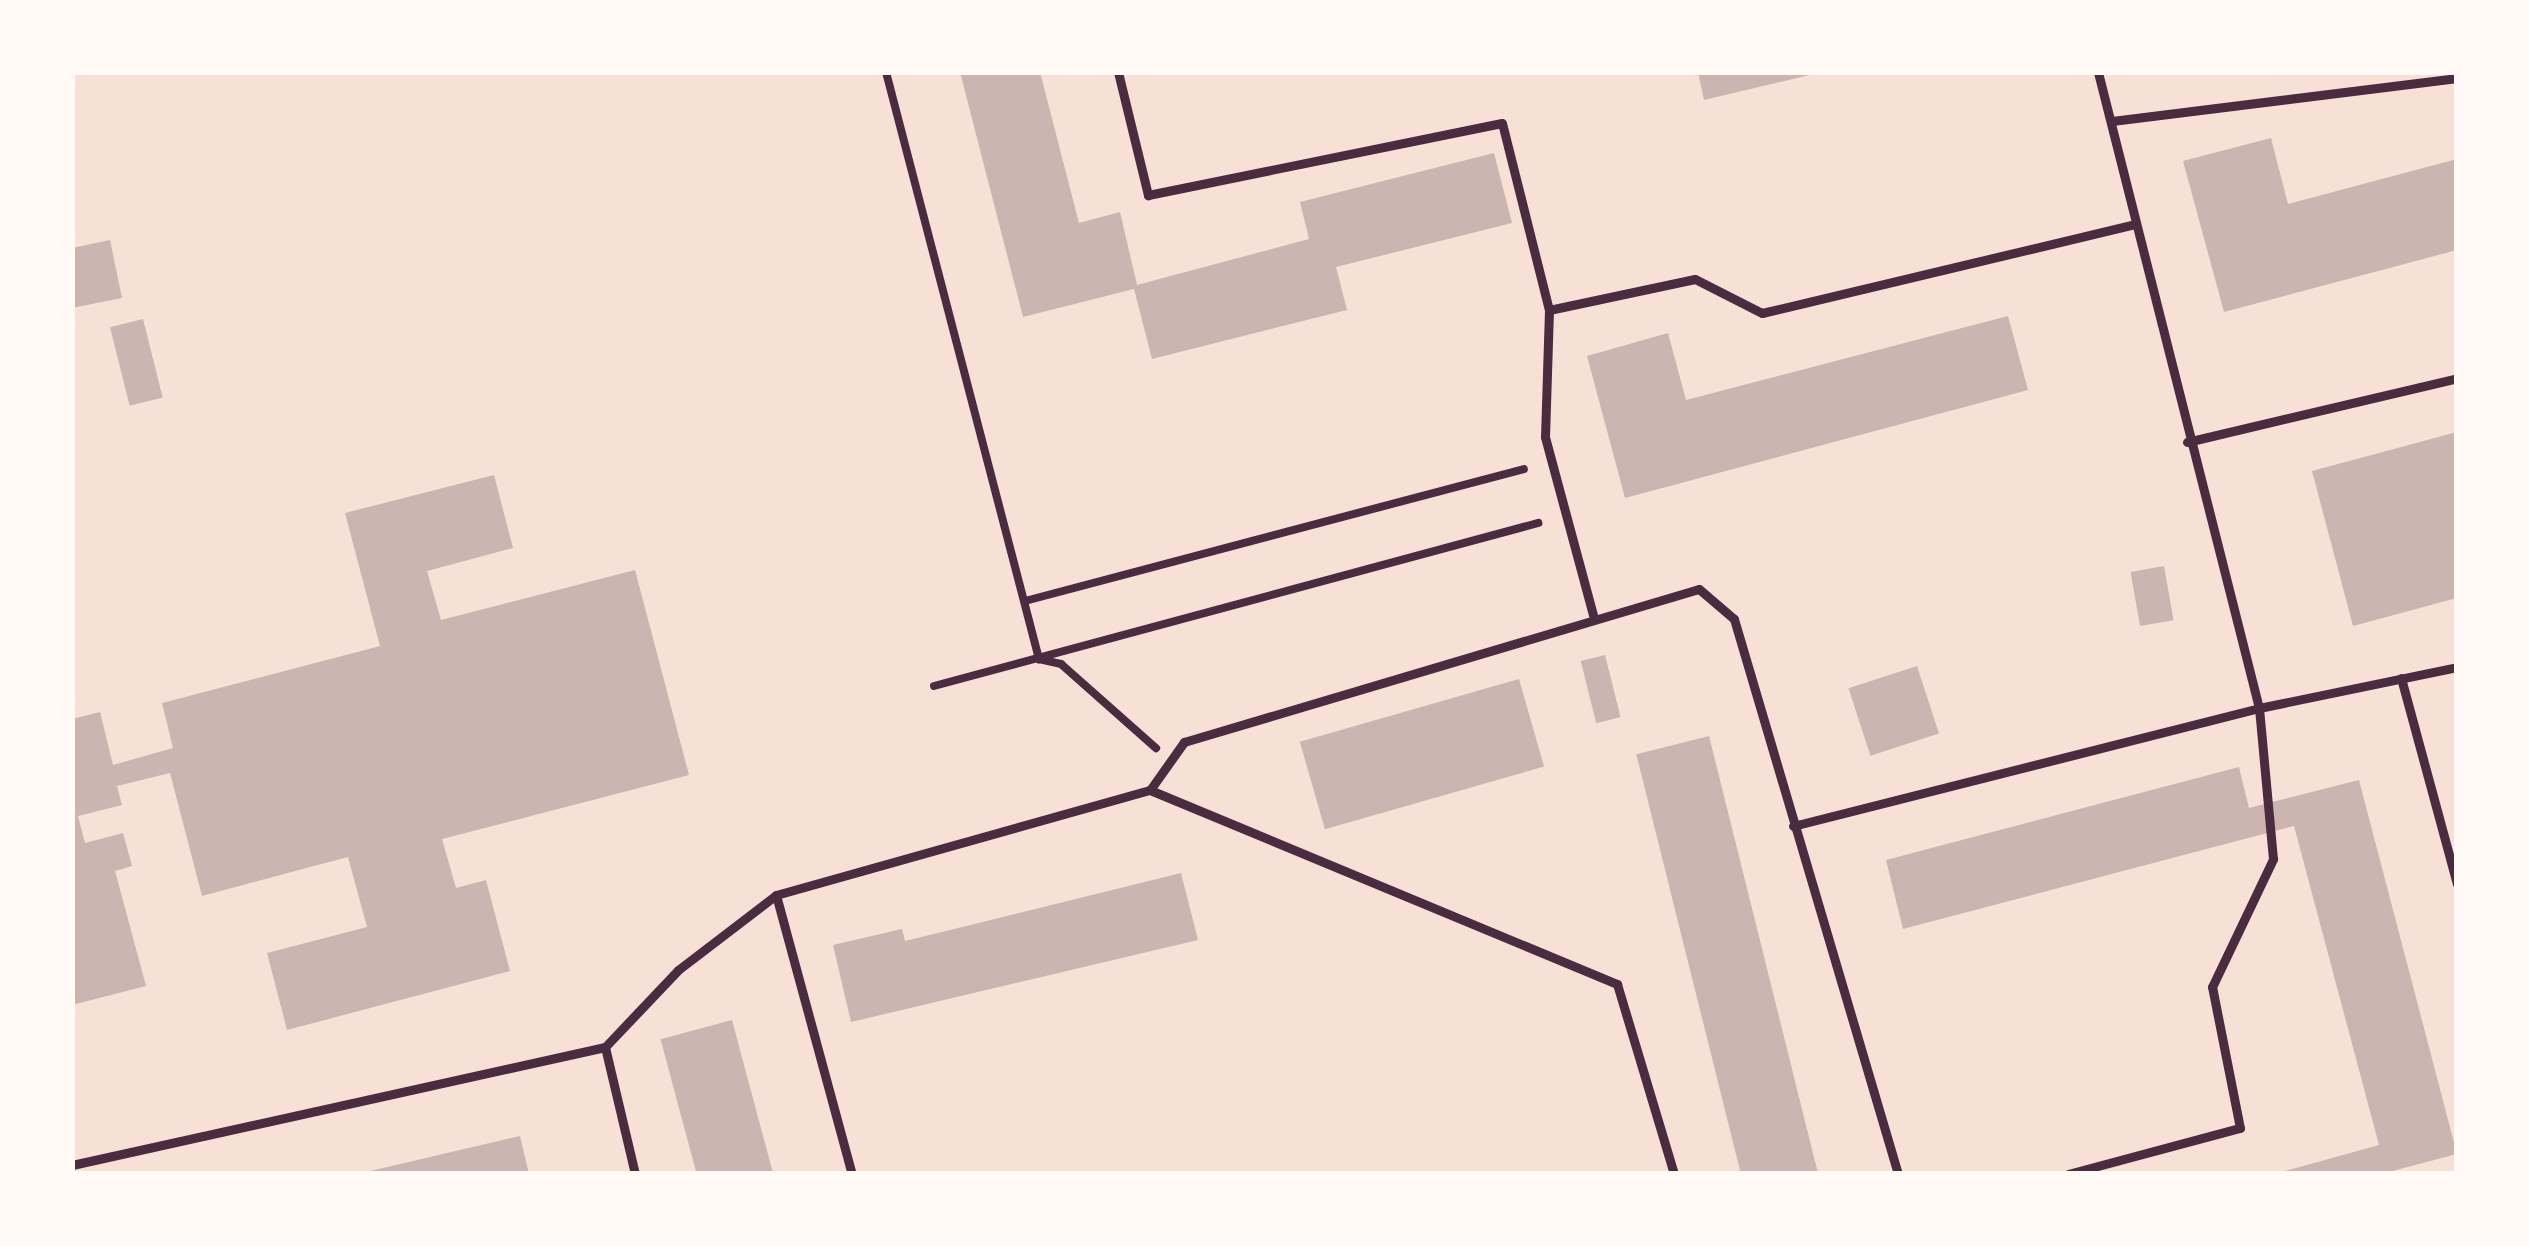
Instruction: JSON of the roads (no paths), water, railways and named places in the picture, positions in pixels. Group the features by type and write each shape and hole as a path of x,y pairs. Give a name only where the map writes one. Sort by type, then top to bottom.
{"lane":[{"path":"1118,72 1148,195 1502,123 1549,310 1545,437 1594,618"},
{"path":"2068,1174 2240,1128 2212,986 2273,860 2259,708 2132,225 2098,72"},
{"path":"2112,121 2457,78"},
{"path":"1549,310 1695,279 1762,314 2132,225"},
{"path":"2187,442 2457,379"},
{"path":"1150,790 1184,742 1699,589 1734,619 1898,1174"},
{"path":"1793,826 2259,708 2457,667"},
{"path":"2401,678 2457,884"},
{"path":"72,1165 605,1047 678,970 776,895 1150,790 1617,984 1674,1174"},
{"path":"776,895 852,1174"},
{"path":"605,1047 635,1174"}]}
